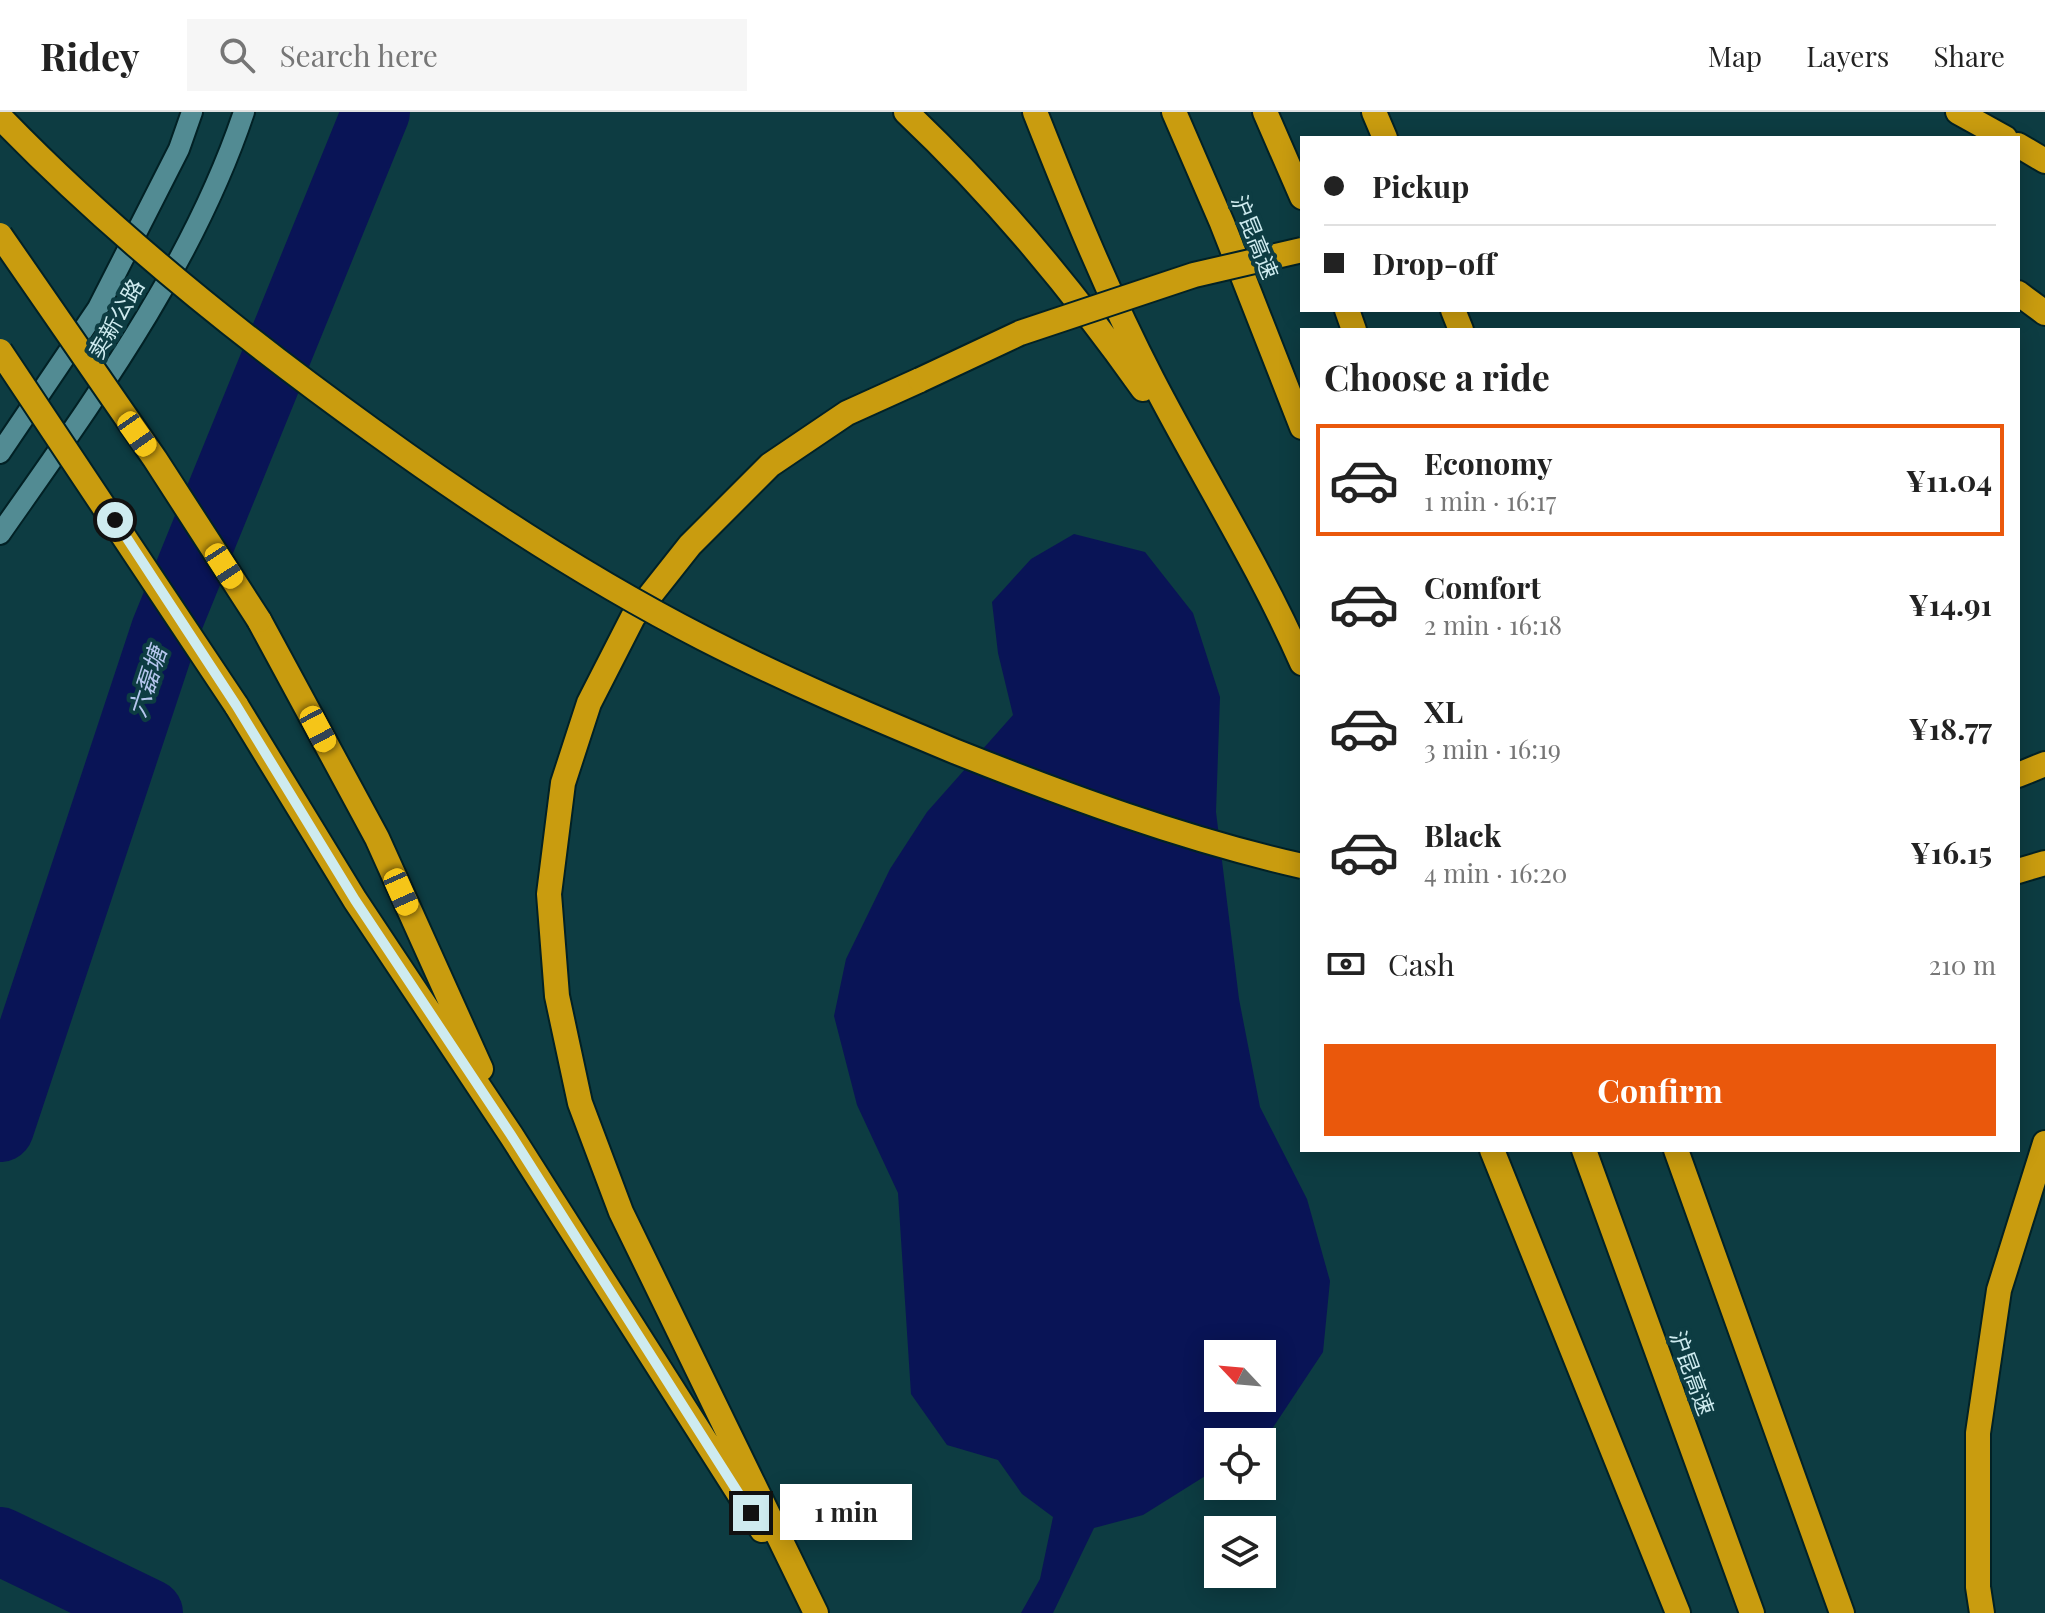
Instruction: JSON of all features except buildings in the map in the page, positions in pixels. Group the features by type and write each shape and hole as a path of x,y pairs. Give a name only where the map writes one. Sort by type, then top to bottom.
{"highway":[{"path":"906,112 1011,218 1091,315 1208,480"},
{"path":"1035,112 1097,267 1275,602 1300,658"},
{"name":"沪昆高速","path":"1174,112 1222,223 1300,422"},
{"path":"1265,112 1300,192"},
{"path":"1374,112 1384,136"},
{"path":"1958,112 2001,136"},
{"path":"0,117 166,271 304,381 435,476 564,559 703,638 873,717 1047,788 1300,865"},
{"path":"2020,146 2045,161"},
{"path":"0,235 155,459 259,620 377,838 511,1135"},
{"path":"816,1613 621,1212 585,1116 557,996 549,894 563,783 589,703 633,617 690,545 770,465 847,413 1020,333 1194,275 1300,250"},
{"path":"2020,294 2045,313"},
{"path":"0,351 236,705 355,900 511,1135 816,1613"},
{"path":"2020,774 2045,764"},
{"path":"2020,870 2045,863"},
{"path":"1982,1613 1978,1587 1978,1433 1999,1290 2045,1143"},
{"path":"1493,1152 1678,1613"},
{"name":"沪昆高速","path":"1585,1152 1752,1613"},
{"path":"1677,1152 1842,1613"}],"main road":[{"name":"卖新公路","path":"0,453 98,308 179,149 192,112"},
{"name":"卖新公路","path":"0,534 134,342 227,164 244,112"}],"shaded area":[{"path":"1074,534 1145,552 1193,613 1220,697 1216,812 1239,999 1260,1107 1307,1199 1330,1281 1323,1352 1273,1428 1204,1428 1204,1477 1143,1515 1094,1528 1053,1613 1021,1613 1040,1579 1053,1517 1022,1494 998,1460 947,1445 911,1394 898,1193 857,1105 834,1016 846,959 890,869 927,812 1013,715 998,653 992,602 1031,559"}],"waterway":[{"name":"六磊塘","path":"0,1128 165,630 376,112"},
{"path":"0,1541 149,1613"}],"route":[{"path":"115,520 236,705 355,900 511,1135 751,1513"}]}
